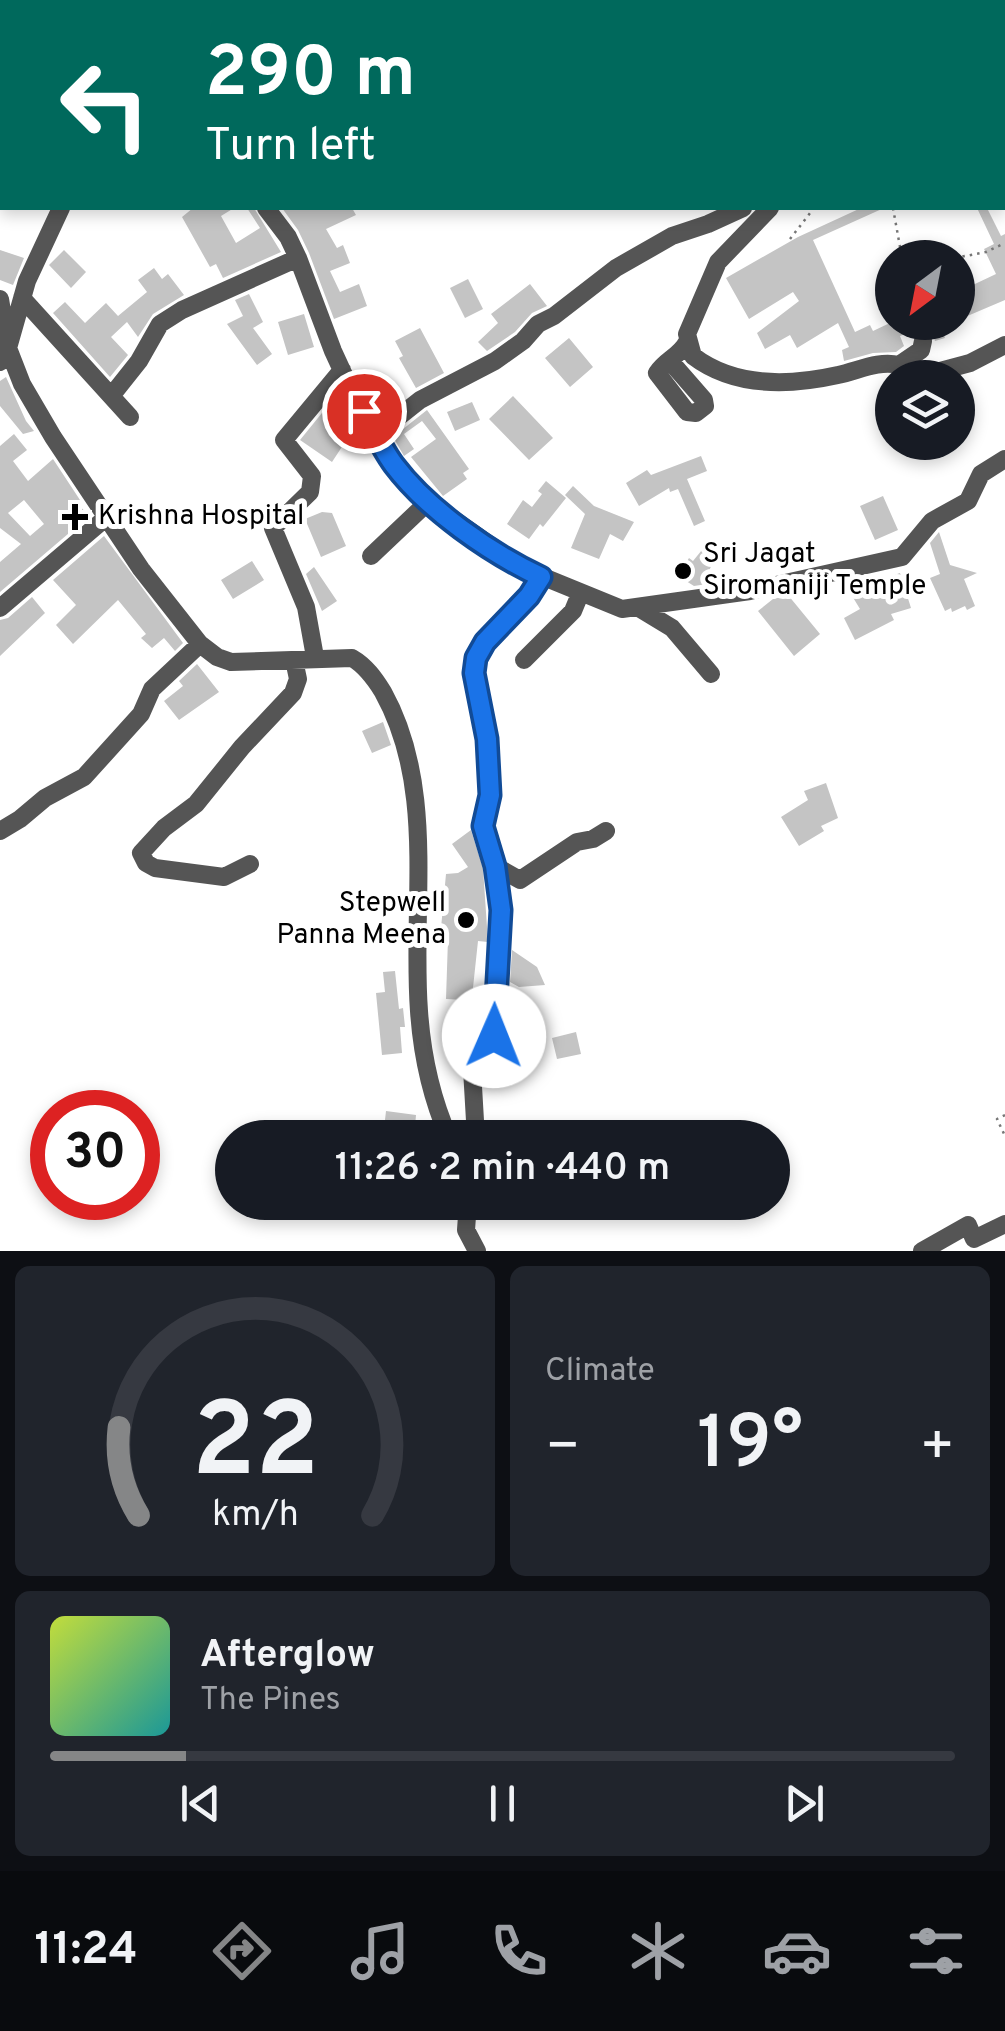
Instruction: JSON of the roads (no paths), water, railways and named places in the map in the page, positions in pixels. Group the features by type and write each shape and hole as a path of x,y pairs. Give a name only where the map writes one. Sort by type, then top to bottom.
{"street":[{"path":"4,355 22,298 60,210"},
{"path":"268,210 288,237 342,370 393,464 428,502 496,550 541,577 580,594 622,608 639,608 750,591 902,557 926,528 968,501 982,474 1005,459"},
{"path":"376,434 420,400 495,362 538,324 616,268 672,236 739,210"},
{"path":"768,210 722,255 687,334 693,356 768,384 835,376 875,365"},
{"path":"112,395 140,361 160,324 182,310 298,258"},
{"path":"22,298 130,418"},
{"path":"0,299 4,355 141,570 200,644 231,662 352,658 366,668 388,702 409,760 417,812 419,1012 430,1089 442,1120"},
{"path":"670,361 688,342"},
{"path":"914,360 923,342"},
{"path":"975,360 1005,344"},
{"path":"315,658 306,607 272,528 310,492 312,476 284,440 342,370"},
{"path":"371,556 428,502"},
{"path":"0,608 108,516"},
{"path":"475,1120 472,1070 490,1049 494,1036 501,922 495,866 483,826 490,795 487,739 474,673 476,658 492,634 529,596 541,577"},
{"path":"524,660 573,611 580,594"},
{"path":"639,608 672,628 711,674"},
{"path":"0,831 44,798 84,777 140,714 152,690 200,644"},
{"path":"250,864 224,877 155,868 146,863 141,853 164,828 196,804 293,692 298,679 294,660"},
{"path":"495,866 520,880 577,842 606,831"},
{"path":"467,1220 466,1230 477,1251"},
{"path":"922,1251 968,1225 974,1240 1005,1224"}],"place":[{"name":"Krishna Hospital","path":"75,517"},
{"name":"Sri Jagat Siromaniji Temple","path":"683,571"},
{"name":"Stepwell Panna Meena","path":"466,920"}]}
